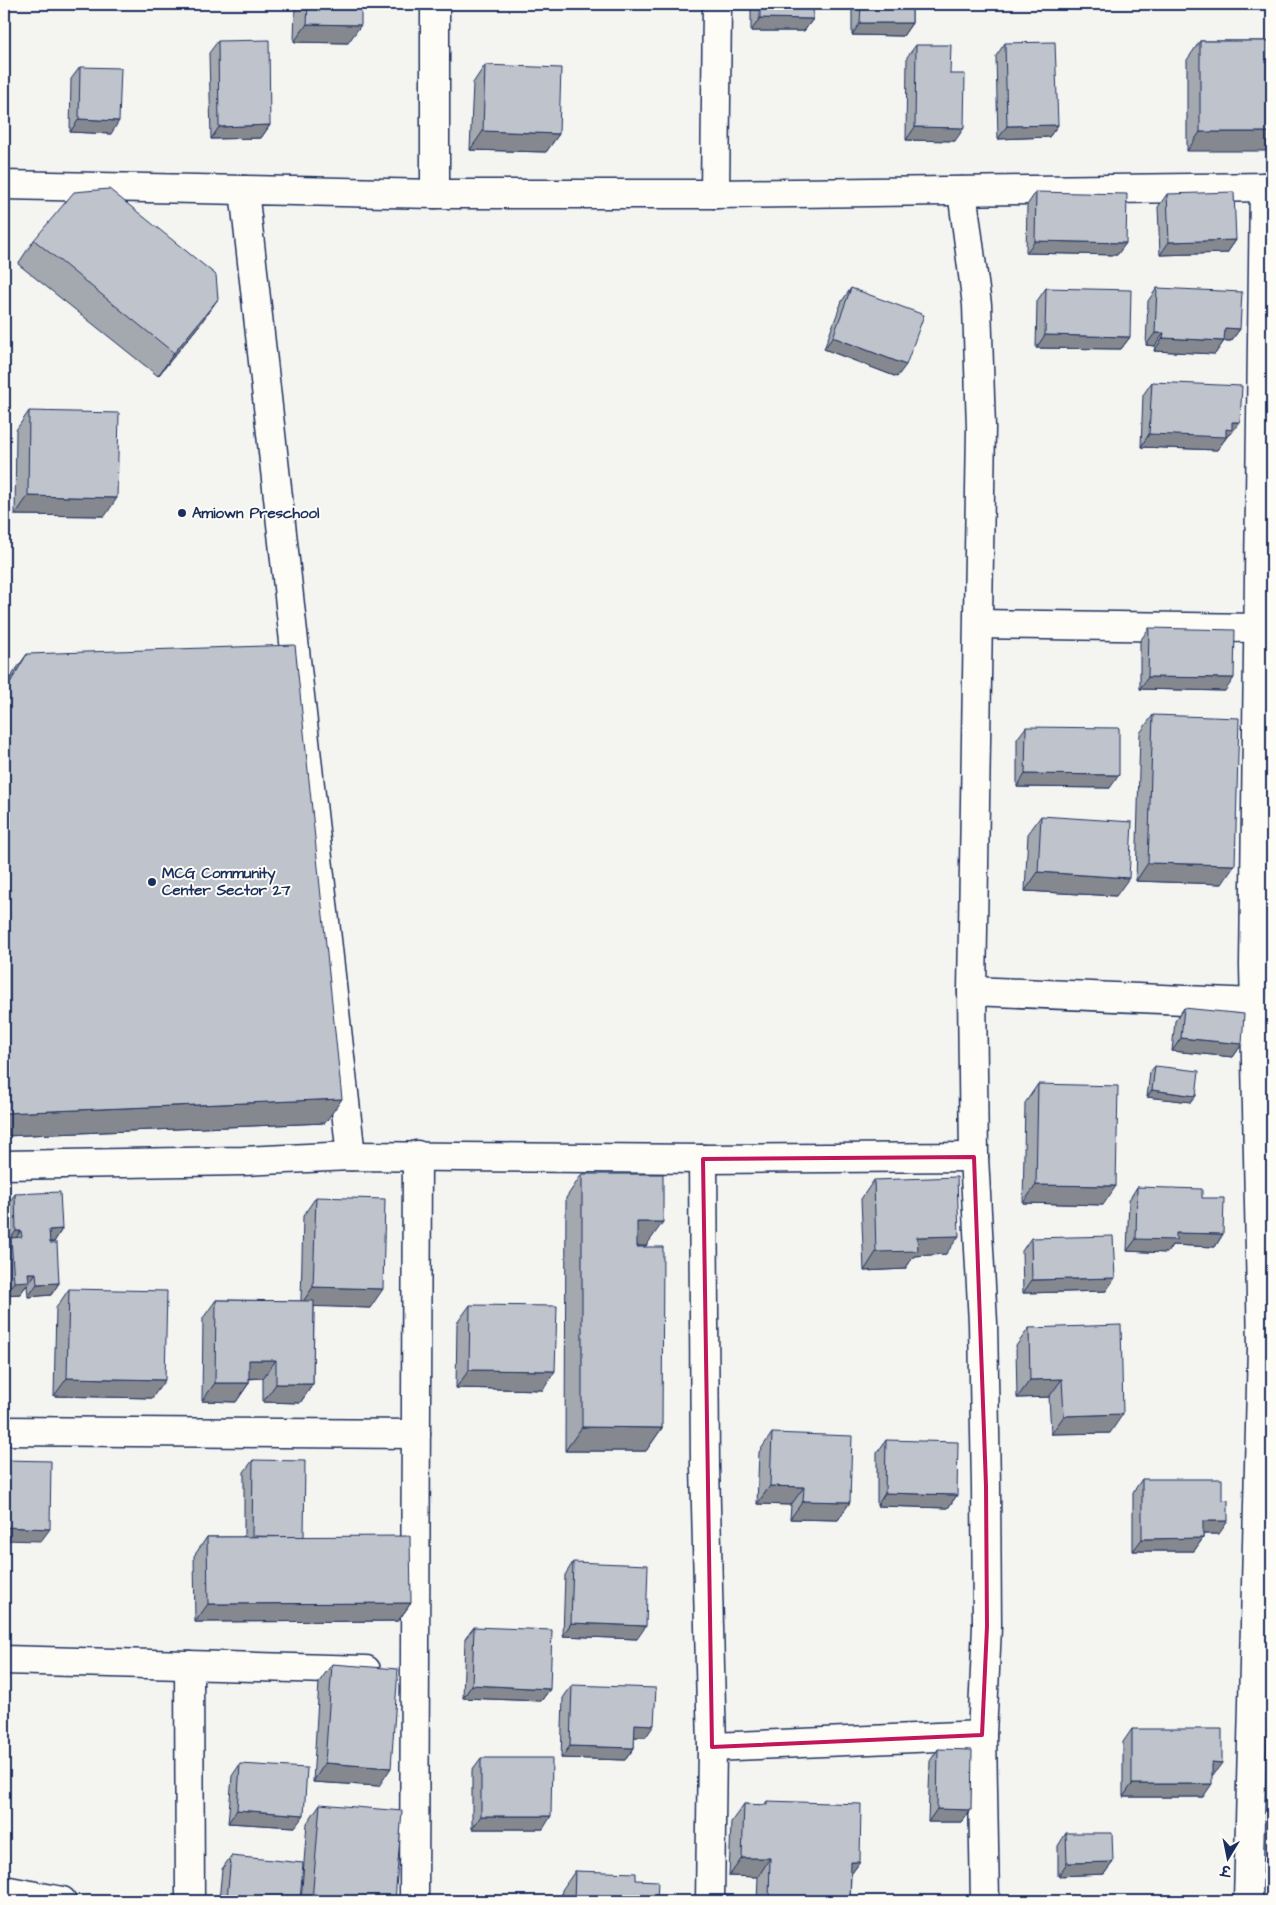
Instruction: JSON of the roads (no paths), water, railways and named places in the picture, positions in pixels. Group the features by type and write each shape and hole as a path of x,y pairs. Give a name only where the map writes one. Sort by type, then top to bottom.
{"street":[{"path":"435,4 435,194"},
{"path":"715,194 717,4"},
{"path":"4,185 435,194 715,194 1268,187 1265,571 1257,628 1264,766 1255,1003 1267,1347 1264,1572 1248,1901"},
{"path":"244,190 351,1156"},
{"path":"962,191 977,314 981,428 972,991 974,1157 983,1323 987,1626 982,1735 985,1901"},
{"path":"979,624 1257,628"},
{"path":"972,991 1255,1003"},
{"path":"414,1901 417,1155"},
{"path":"4,1165 243,1161 417,1155 703,1158 974,1157"},
{"path":"703,1158 705,1466 712,1747 710,1901"},
{"path":"4,1431 416,1434"},
{"path":"4,1660 415,1672"},
{"path":"189,1665 190,1901"},
{"path":"712,1747 982,1735"},
{"path":"4,1890 62,1901"}],"place":[{"name":"Amiown Preschool","path":"182,513"},
{"name":"MCG Community Center Sector 27","path":"152,882"}]}
